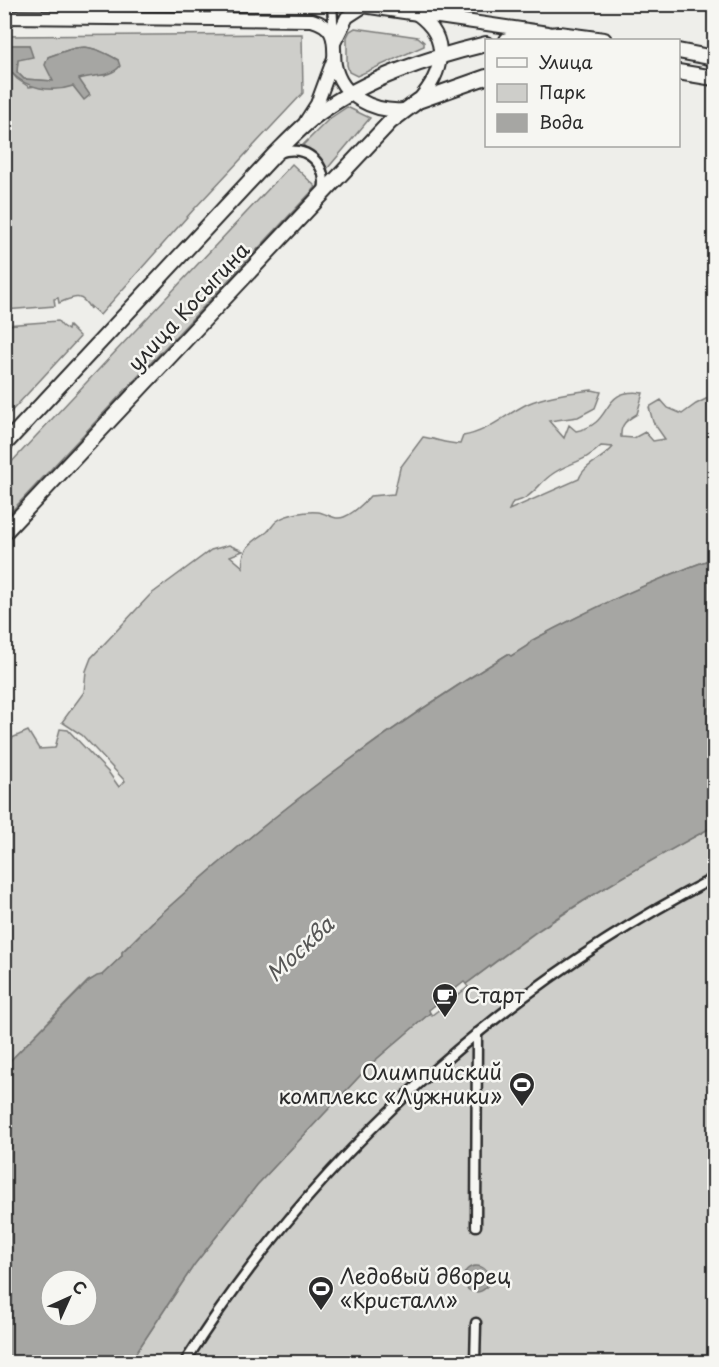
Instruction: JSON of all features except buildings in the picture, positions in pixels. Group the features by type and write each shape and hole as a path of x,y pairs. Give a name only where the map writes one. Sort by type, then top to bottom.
{"main road":[{"path":"348,4 594,39"},
{"path":"334,43 347,17 364,6"},
{"path":"416,13 434,31 440,56"},
{"path":"4,17 312,20 325,26 330,32 334,43 338,75 351,93 375,107 404,111"},
{"path":"516,39 559,34"},
{"name":"улица Косыгина","path":"4,445 274,155 302,128 329,106 372,82 440,56 485,44"},
{"path":"680,51 714,58"},
{"name":"улица Косыгина","path":"4,533 373,139 418,101 435,80 440,56"},
{"path":"302,128 317,104 334,57"},
{"path":"680,72 714,78"},
{"name":"улица Косыгина","path":"418,101 485,77"}],"street":[{"path":"332,4 334,43"},
{"path":"274,155 294,150 305,152 314,158 321,167 324,177 321,197"},
{"path":"185,1362 242,1279 312,1192 407,1094 477,1033 555,974 609,937 667,902 714,878"},
{"path":"476,1226 477,1033"},
{"path":"475,1362 476,1323"}],"green space":[{"path":"355,28 418,37 424,42 424,46 357,76 349,72 347,65 347,37"},
{"path":"302,34 303,93 195,208 100,315 76,297 59,303 58,298 54,299 55,306 5,310 5,76 11,72 29,87 78,77 105,75 118,60 99,50 76,48 48,57 53,81 24,79 17,72 18,59 29,45 5,45 5,36"},
{"path":"347,107 370,118 327,169 303,145 329,119"},
{"path":"292,164 316,187 5,518 5,469"},
{"path":"58,321 68,330 69,326 80,337 5,418 5,325"},
{"path":"592,390 601,392 595,408 578,417 549,421 564,438 569,425 576,431 589,427 619,395 643,393 637,414 625,423 621,437 634,438 645,432 653,441 665,439 653,422 649,407 661,400 668,408 682,414 714,395 714,558 621,596 531,641 510,657 508,654 462,683 372,744 285,809 202,878 151,923 102,975 88,981 5,1066 5,741 28,731 39,749 55,748 60,729 68,730 109,773 119,787 125,781 82,735 62,722 84,692 86,671 91,658 150,595 211,550 229,545 243,551 230,556 243,567 244,555 249,546 286,516 313,512 340,518 355,511 370,496 394,494 400,468 423,437 460,444 463,436 488,427 527,404 551,396","holes":["601,446 613,447 585,469 579,479 509,510 513,502 530,495 557,471 588,456"]},
{"name":"Олимпийский комплекс «Лужники»","path":"714,826 714,1362 130,1362 194,1265 257,1185 372,1063 430,1013 432,1015 468,987 466,984 539,930 658,856"}],"water":[{"path":"5,45 29,45 33,57 18,60 17,72 24,79 53,81 45,65 48,57 76,48 99,50 118,60 120,66 106,74 79,79 90,95 84,100 73,86 57,89 40,88 24,82 11,72 5,76"},
{"name":"Москва","path":"714,558 714,826 626,875 561,915 466,984 464,982 429,1010 430,1013 372,1063 257,1185 194,1265 130,1362 5,1362 5,1066 89,981 102,975 122,956 122,952 202,878 285,809 372,744 508,654 511,656 531,641 667,576"},
{"path":"476,1266 485,1270 489,1279 485,1288 476,1292 467,1288 463,1279 467,1270"}],"place":[{"name":"Старт","path":"445,1019"},
{"name":"Олимпийский комплекс «Лужники»","path":"522,1108"},
{"name":"Ледовый дворец «Кристалл»","path":"321,1312"}]}
